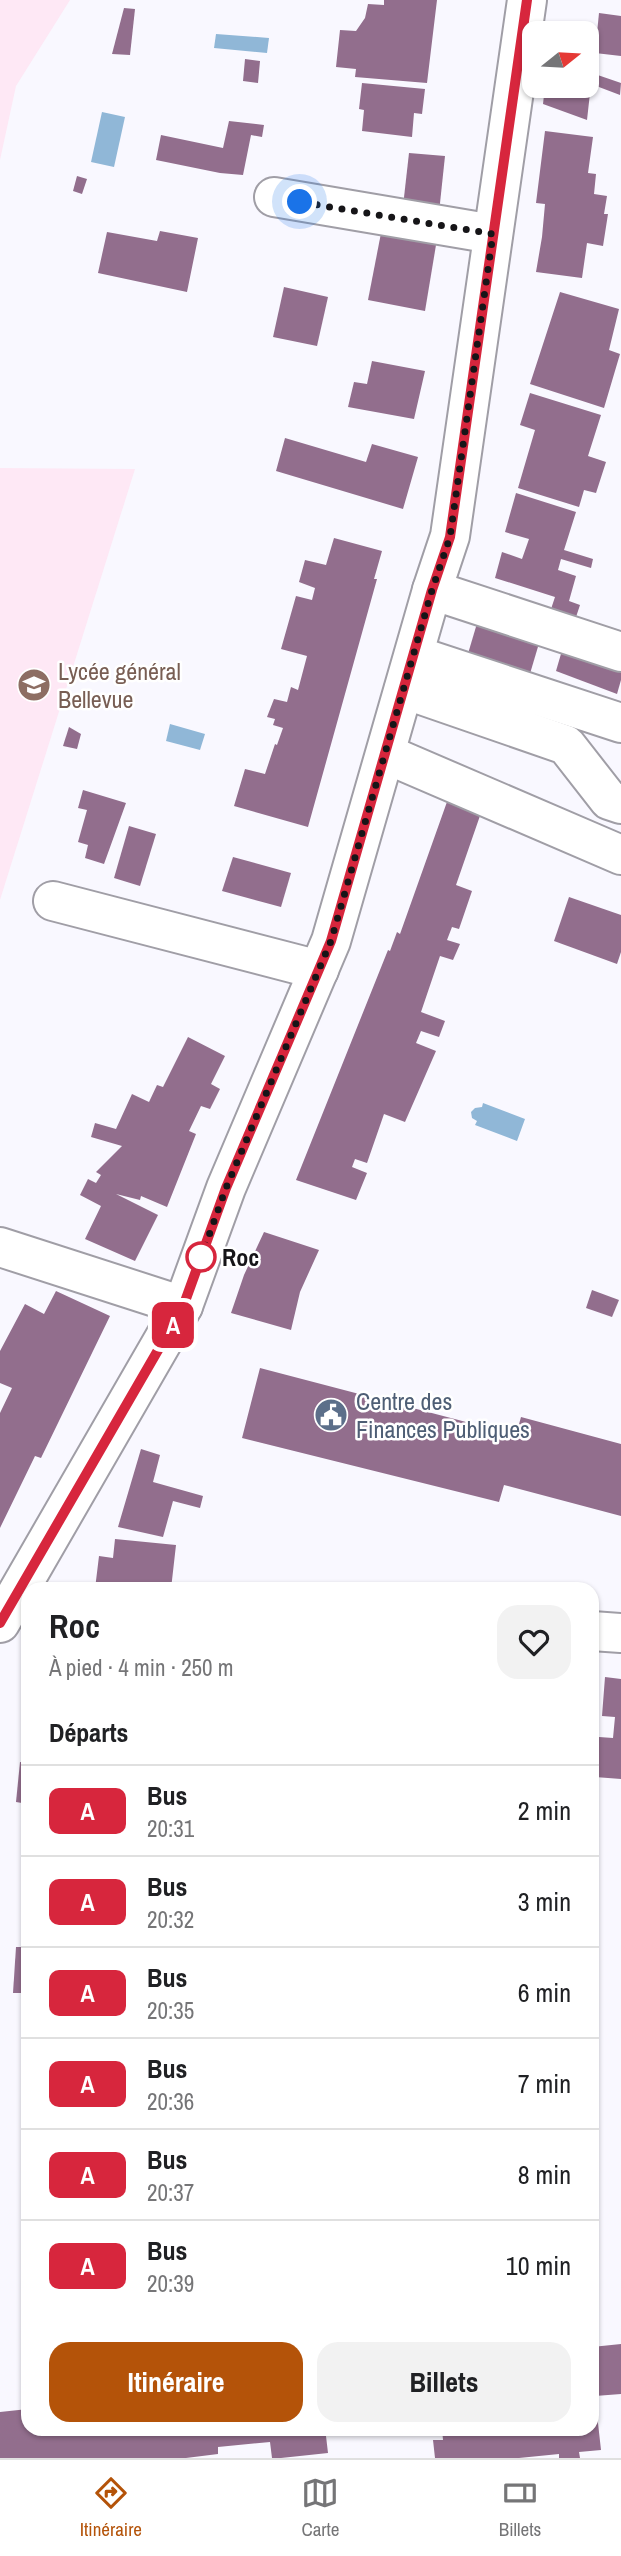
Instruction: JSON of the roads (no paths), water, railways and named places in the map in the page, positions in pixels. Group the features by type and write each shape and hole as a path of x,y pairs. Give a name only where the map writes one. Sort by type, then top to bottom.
{"street":[{"path":"24,1582 183,1307 226,1188 331,941 432,590 450,537 527,0"},
{"path":"274,197 493,234"},
{"path":"432,590 621,652"},
{"path":"409,672 621,723"},
{"path":"409,672 566,745 609,800 621,804"},
{"path":"386,754 621,855"},
{"path":"53,901 319,970"},
{"path":"0,1247 183,1307"},
{"path":"0,1623 21,1587"},
{"path":"599,1631 621,1633"}],"water":[{"path":"216,34 269,38 267,53 214,48"},
{"path":"102,112 125,117 114,167 91,162"},
{"path":"170,724 205,734 200,750 166,741"},
{"path":"483,1103 525,1119 517,1141 475,1125 477,1121 472,1118 471,1112 482,1107"}],"place":[{"name":"Lycée général Bellevue","path":"34,685"},
{"name":"Roc","path":"201,1257"},
{"name":"Centre des Finances Publiques","path":"331,1415"}]}
